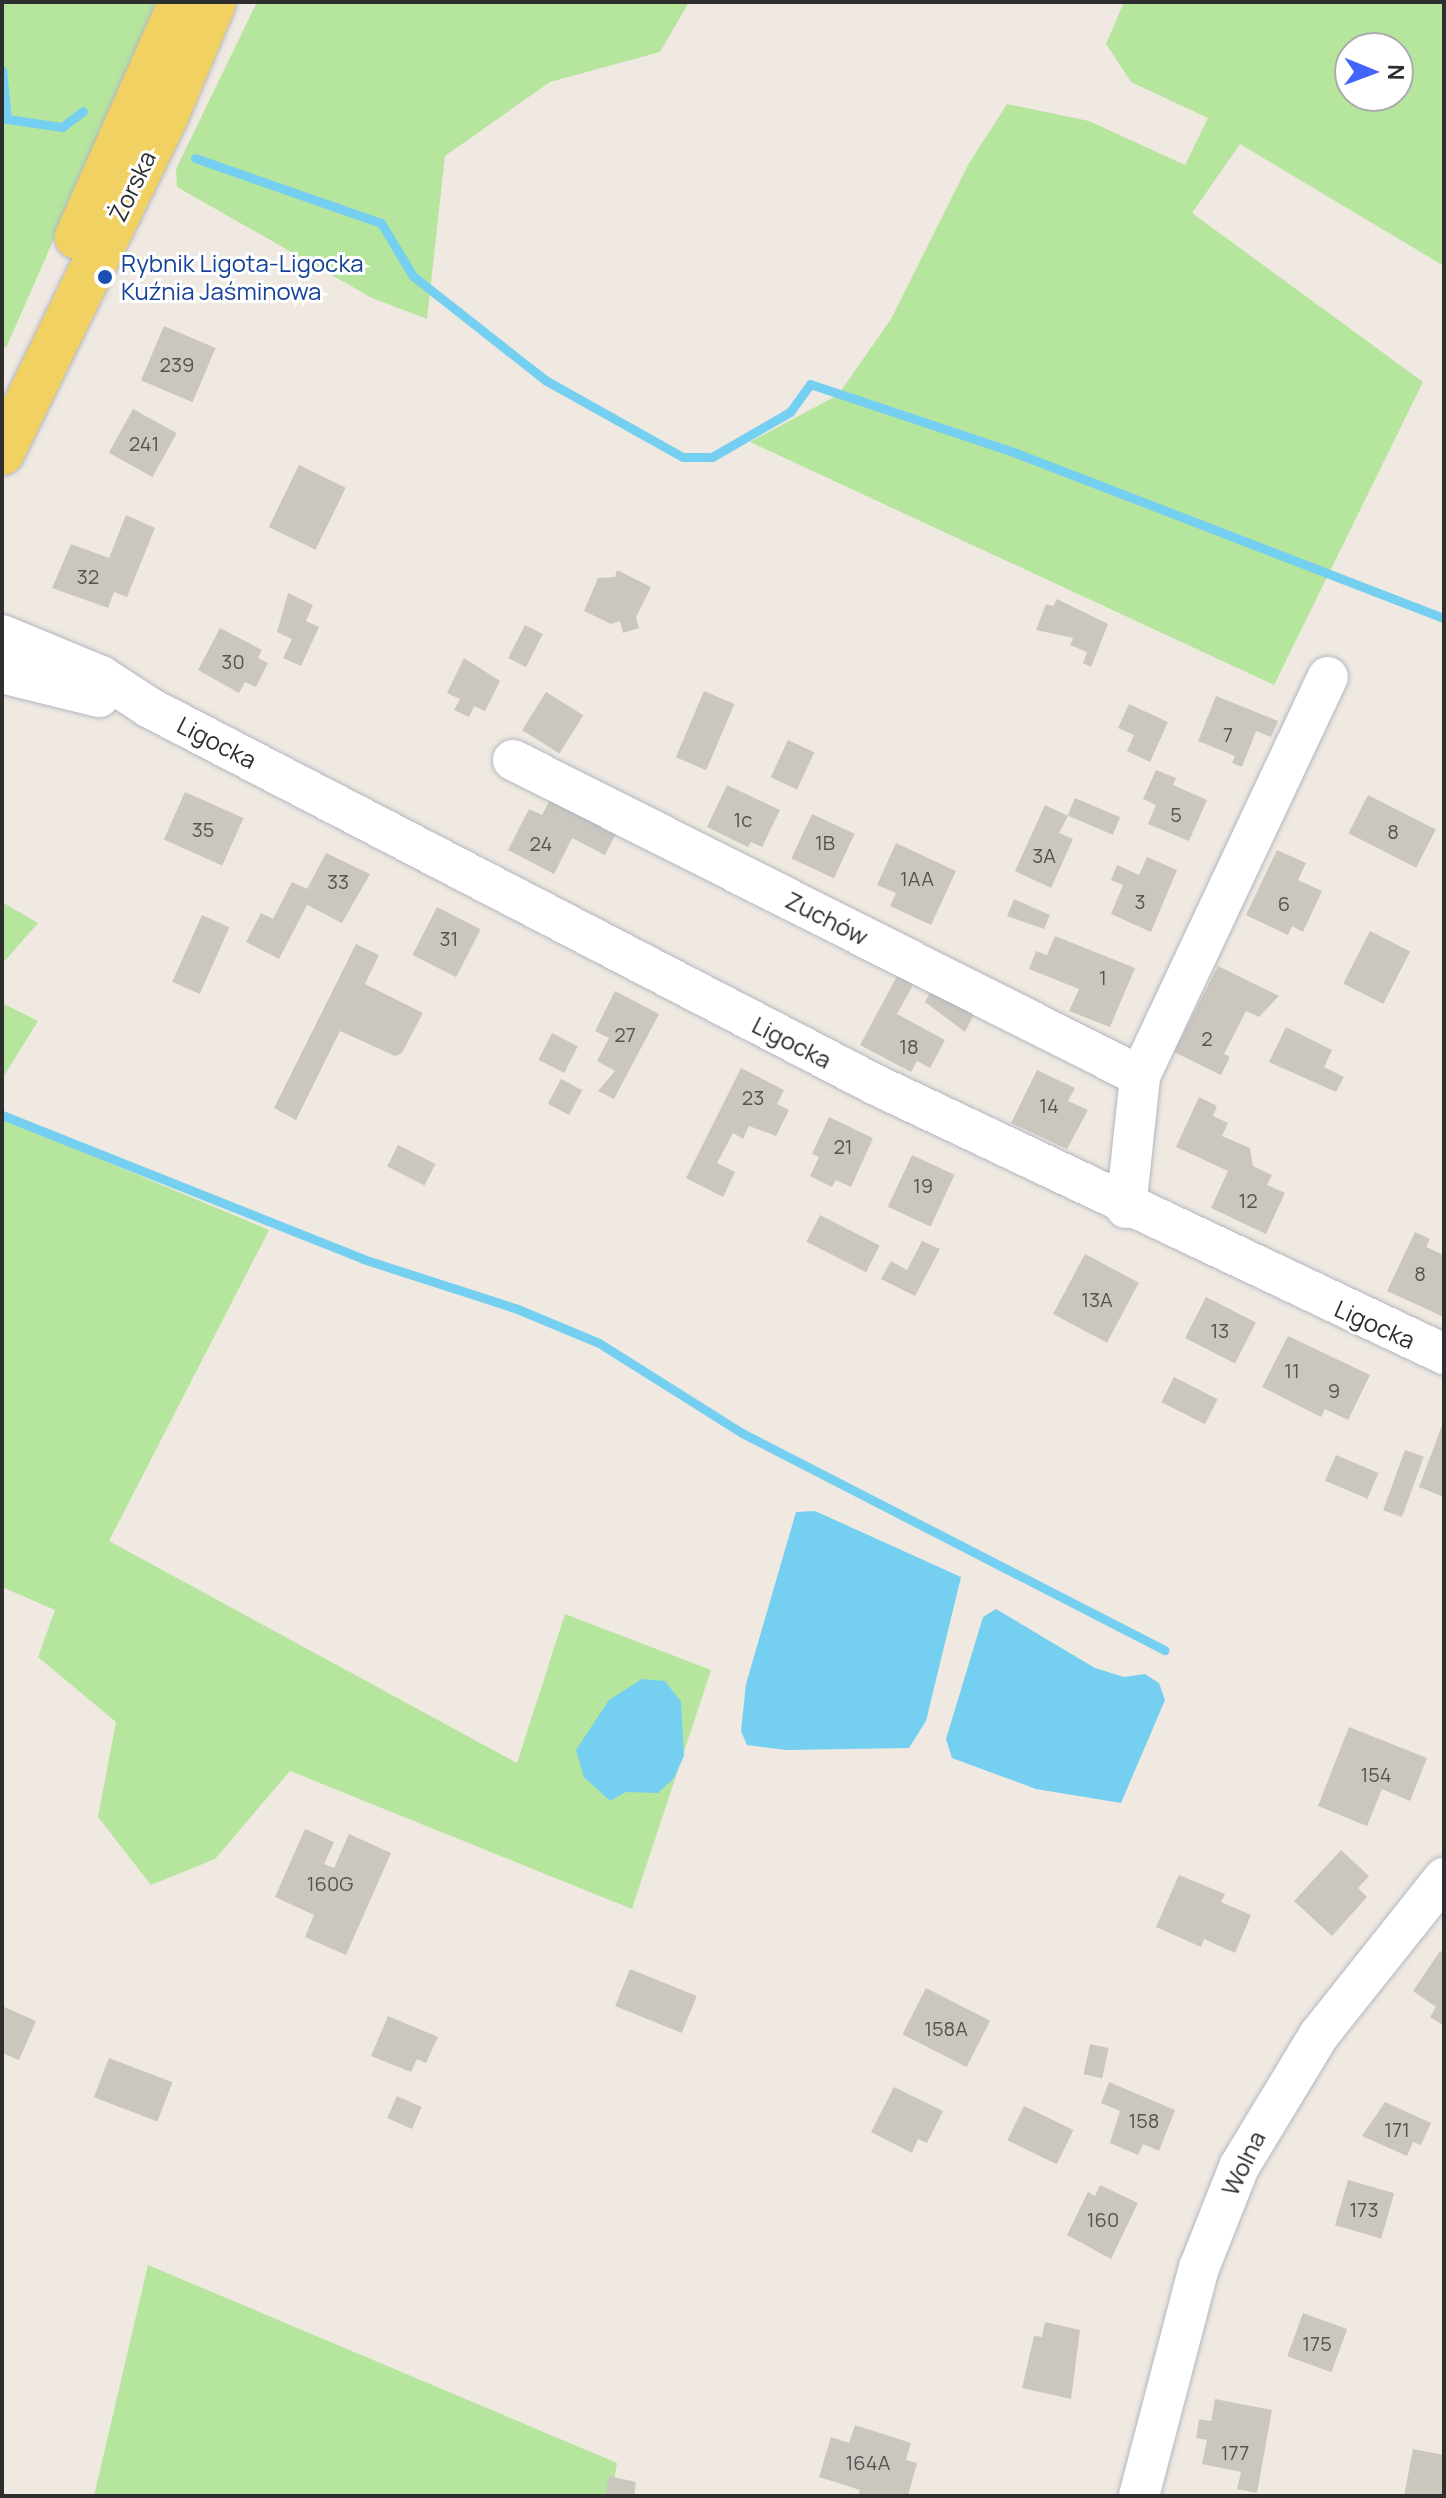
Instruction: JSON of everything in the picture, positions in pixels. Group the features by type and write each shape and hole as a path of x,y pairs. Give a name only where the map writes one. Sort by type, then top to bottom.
{"main road":[{"name":"Żorska","path":"2,398 181,2"},
{"name":"Żorska","path":"2,453 167,114 214,2"}],"street":[{"name":"Ligocka","path":"2,635 101,676 150,708 874,1084 1126,1208 1444,1354"},
{"name":"Ligocka","path":"2,673 150,708"},
{"path":"1126,1208 1140,1076 1328,677"},
{"name":"Zuchów","path":"513,760 1140,1076"},
{"name":"Wolna","path":"1139,2496 1199,2268 1239,2167 1319,2035 1444,1878"}],"green space":[{"path":"2,2 158,2 6,348 2,346"},
{"path":"257,2 689,2 660,52 550,82 445,156 427,319 372,298 177,187 176,169"},
{"path":"1124,2 1444,2 1444,266 1240,144 1192,213 1423,382 1274,685 750,442 838,395 891,319 968,165 1007,104 1089,121 1185,165 1208,118 1131,82 1106,44"},
{"path":"2,902 38,923 2,964"},
{"path":"2,1003 38,1021 2,1079"},
{"path":"2,1118 269,1230 109,1541 517,1763 565,1614 711,1670 632,1909 290,1771 215,1859 151,1885 98,1817 116,1722 38,1657 55,1610 2,1587"},
{"path":"148,2265 617,2463 611,2496 94,2496"}],"water":[{"path":"815,1511 961,1577 926,1721 909,1748 786,1750 747,1745 741,1731 746,1684 796,1512"},
{"path":"996,1609 1095,1668 1124,1677 1145,1674 1159,1683 1165,1700 1121,1803 1036,1789 952,1758 946,1739 983,1617"},
{"path":"642,1679 665,1681 681,1702 684,1756 674,1778 658,1793 626,1792 610,1801 584,1777 576,1750 609,1700"}],"building":[{"path":"164,326 216,348 192,402 141,380"},
{"path":"133,409 177,433 152,477 109,453"},
{"path":"299,465 346,488 315,550 269,527"},
{"path":"126,515 155,528 127,597 114,592 108,608 52,588 71,544 109,558"},
{"path":"617,570 651,587 636,617 639,628 623,633 620,621 611,624 584,611 598,578 615,577"},
{"path":"288,593 313,605 306,621 319,627 301,666 283,658 292,639 277,632"},
{"path":"1057,599 1108,624 1091,667 1083,663 1087,652 1070,645 1073,638 1036,630 1046,604 1053,606"},
{"path":"525,625 543,634 526,667 508,658"},
{"path":"220,628 262,650 258,658 268,663 256,687 245,682 239,693 198,670"},
{"path":"464,658 500,681 485,711 474,706 469,717 454,710 460,699 447,693"},
{"path":"704,691 734,704 706,770 676,757"},
{"path":"546,692 583,715 559,753 522,730"},
{"path":"1216,696 1278,721 1271,737 1256,731 1242,767 1232,763 1235,756 1198,741"},
{"path":"1129,704 1168,722 1150,762 1127,751 1134,735 1118,728"},
{"path":"788,740 814,752 797,789 771,777"},
{"path":"1156,770 1176,778 1173,785 1207,800 1189,841 1148,824 1156,805 1143,799"},
{"path":"727,785 780,810 762,847 751,842 748,847 707,827"},
{"path":"185,792 243,818 222,866 164,840"},
{"path":"553,794 617,832 605,855 572,838 554,874 508,850 529,809 542,815"},
{"path":"1368,795 1436,830 1416,868 1348,833"},
{"path":"1075,798 1120,817 1113,835 1068,815"},
{"path":"1045,805 1068,816 1059,833 1073,839 1051,888 1015,871"},
{"path":"812,814 855,834 834,878 791,858"},
{"path":"896,843 956,871 931,925 890,906 896,893 877,885"},
{"path":"1277,850 1306,863 1298,880 1322,891 1303,932 1292,926 1288,935 1246,915"},
{"path":"326,853 370,874 342,923 307,905 279,959 246,942 261,913 273,919 292,882 307,889"},
{"path":"1147,857 1177,870 1151,932 1111,914 1123,885 1111,880 1117,865 1139,875"},
{"path":"1014,899 1050,915 1044,929 1007,916"},
{"path":"437,907 481,929 456,977 412,955"},
{"path":"202,915 229,927 200,994 172,982"},
{"path":"1370,931 1410,951 1383,1004 1343,984"},
{"path":"1055,936 1135,968 1110,1027 1069,1011 1079,989 1029,969 1036,951 1047,955"},
{"path":"356,944 379,955 365,984 423,1013 402,1053 395,1056 340,1031 296,1120 274,1108"},
{"path":"1218,966 1279,996 1259,1017 1246,1011 1224,1054 1230,1057 1221,1075 1174,1052"},
{"path":"902,967 918,976 897,1014 945,1040 930,1068 917,1061 911,1072 860,1045"},
{"path":"934,984 978,1006 965,1032 925,1002"},
{"path":"615,991 659,1014 614,1099 598,1091 615,1071 597,1061 609,1038 595,1031"},
{"path":"1286,1027 1332,1050 1324,1067 1344,1077 1336,1092 1269,1062"},
{"path":"552,1033 578,1046 564,1073 538,1060"},
{"path":"741,1068 784,1090 777,1104 789,1110 776,1136 749,1126 743,1139 733,1133 717,1163 735,1172 723,1197 686,1178"},
{"path":"1037,1070 1075,1088 1068,1101 1088,1110 1067,1149 1011,1123"},
{"path":"561,1079 582,1090 569,1115 548,1104"},
{"path":"1199,1097 1217,1106 1213,1116 1228,1123 1222,1136 1250,1148 1253,1166 1272,1175 1267,1185 1285,1193 1266,1234 1211,1208 1228,1171 1176,1147"},
{"path":"829,1117 873,1138 851,1187 836,1180 832,1187 810,1176 819,1157 812,1154"},
{"path":"398,1145 435,1164 425,1185 387,1166"},
{"path":"912,1155 955,1175 931,1227 888,1207"},
{"path":"820,1215 880,1245 866,1272 806,1242"},
{"path":"1415,1232 1430,1239 1426,1247 1444,1255 1444,1317 1387,1291"},
{"path":"922,1241 940,1249 915,1296 881,1279 891,1261 907,1270"},
{"path":"1085,1254 1139,1283 1107,1343 1053,1314"},
{"path":"1206,1297 1256,1322 1235,1363 1185,1338"},
{"path":"1288,1336 1370,1375 1348,1420 1325,1409 1321,1417 1262,1387"},
{"path":"1174,1377 1218,1399 1205,1424 1161,1402"},
{"path":"1444,1420 1444,1497 1419,1487"},
{"path":"1405,1450 1424,1457 1402,1517 1383,1510"},
{"path":"1336,1455 1378,1473 1367,1499 1325,1481"},
{"path":"1349,1727 1427,1758 1410,1801 1382,1789 1367,1826 1318,1806"},
{"path":"305,1829 334,1842 324,1864 334,1868 349,1834 391,1853 346,1955 305,1937 314,1915 275,1897"},
{"path":"1341,1850 1369,1876 1358,1888 1367,1897 1332,1936 1294,1901"},
{"path":"1179,1875 1225,1894 1221,1902 1251,1915 1235,1953 1204,1939 1201,1947 1156,1927"},
{"path":"1440,1951 1444,1953 1444,2026 1430,2017 1436,2007 1413,1991"},
{"path":"630,1969 697,1996 682,2033 615,2006"},
{"path":"926,1988 990,2021 967,2067 902,2034"},
{"path":"2,2006 36,2021 19,2060 2,2053"},
{"path":"388,2016 438,2037 426,2063 417,2059 411,2072 371,2056"},
{"path":"1090,2044 1109,2048 1102,2078 1084,2074"},
{"path":"109,2058 172,2082 157,2122 94,2097"},
{"path":"1109,2082 1175,2110 1159,2151 1143,2144 1138,2155 1110,2143 1120,2111 1101,2103"},
{"path":"894,2087 943,2111 927,2143 918,2139 912,2153 871,2132"},
{"path":"397,2096 422,2107 412,2129 387,2118"},
{"path":"1385,2102 1431,2123 1421,2145 1413,2142 1407,2156 1362,2136"},
{"path":"1024,2106 1073,2130 1057,2164 1007,2140"},
{"path":"1348,2180 1394,2193 1381,2238 1335,2225"},
{"path":"1100,2185 1138,2203 1111,2259 1067,2235 1088,2192 1095,2196"},
{"path":"1303,2313 1347,2329 1331,2372 1287,2356"},
{"path":"1045,2322 1080,2330 1071,2399 1022,2388 1034,2336 1042,2337"},
{"path":"1215,2399 1272,2410 1257,2493 1237,2489 1241,2472 1202,2464 1207,2440 1196,2438 1199,2419 1211,2421"},
{"path":"855,2425 911,2443 906,2460 917,2463 908,2496 858,2496 860,2490 819,2477 831,2437 849,2443"},
{"path":"1413,2449 1444,2455 1444,2496 1404,2496"},
{"path":"609,2476 636,2482 634,2496 605,2496"}],"waterway":[{"path":"2,70 7,119 62,127 83,111"},
{"path":"195,158 381,223 413,276 545,380 683,457 712,457 790,412 810,384 1016,453 1444,618"},
{"path":"2,1115 363,1259 515,1308 599,1343 742,1433 1165,1650"}],"place":[{"name":"Rybnik Ligota-Ligocka Kuźnia Jaśminowa","path":"105,277"}]}
